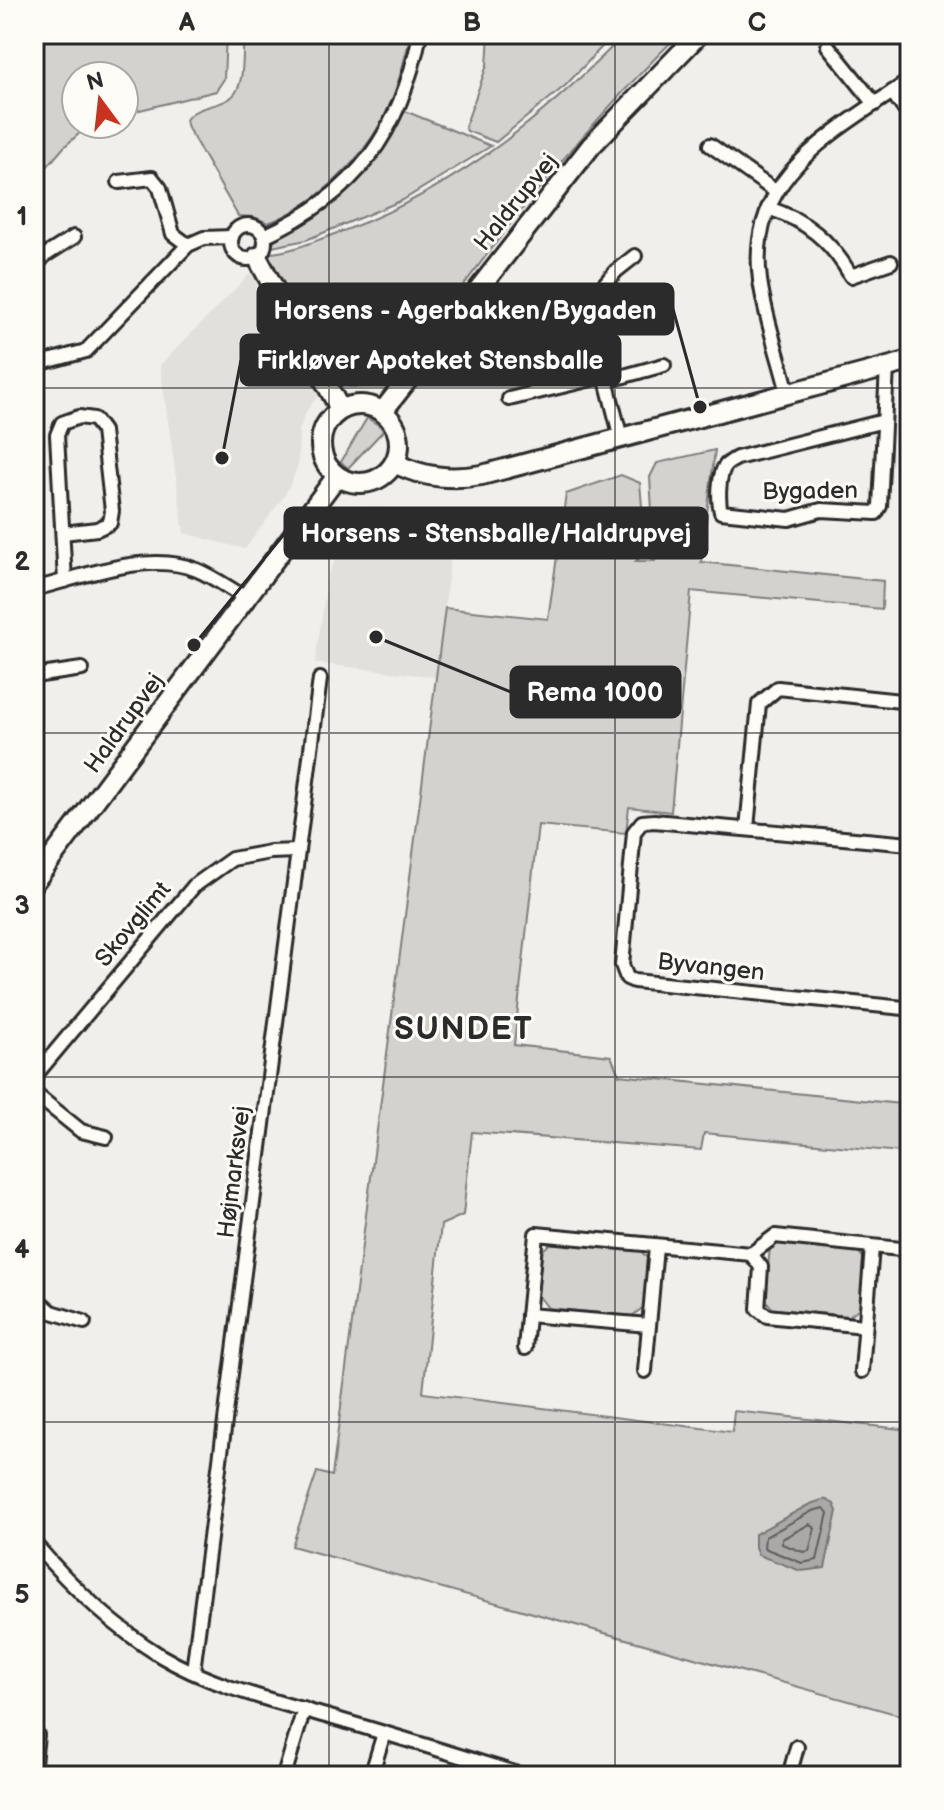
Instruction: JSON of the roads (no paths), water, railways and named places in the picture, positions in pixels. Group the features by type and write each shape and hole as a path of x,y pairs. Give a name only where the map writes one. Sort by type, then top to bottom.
{"main road":[{"name":"Haldrupvej","path":"383,411 591,146 699,34"},
{"path":"257,257 340,409"},
{"path":"395,463 431,477 461,478 910,361"},
{"path":"364,405 383,411 391,419 399,438 395,463 388,472 369,482 354,483 337,476 325,463 320,441 327,422 340,409 364,405"},
{"name":"Haldrupvej","path":"34,882 337,476"}],"street":[{"path":"264,236 299,220 329,199 364,165 400,106 412,74 420,34"},
{"path":"828,46 875,104"},
{"path":"788,393 760,283 758,257 768,208 775,191 794,165 910,80"},
{"path":"892,92 910,117"},
{"path":"710,145 775,191"},
{"path":"119,182 152,178 160,188 173,234 188,245"},
{"path":"768,208 812,227 839,254 851,276 891,262"},
{"path":"246,225 260,230 264,236 265,248 257,257 249,260 234,252 232,237 239,228 246,225"},
{"path":"34,268 44,256 74,237"},
{"path":"34,365 86,351 188,245 204,238 232,237"},
{"path":"621,438 589,314 597,293 616,271 635,256"},
{"path":"509,399 664,365"},
{"name":"Bygaden","path":"884,421 737,458 726,464 722,472 721,512 789,519 821,510 876,513 880,506 887,367"},
{"path":"63,533 97,529 110,523 112,511 103,431 94,419 79,417 62,423 57,435 65,581"},
{"path":"34,589 127,566 164,561 197,570 246,598"},
{"path":"34,676 82,669"},
{"name":"Højmarksvej","path":"193,1671 320,679"},
{"path":"747,828 759,704 778,688 910,702"},
{"name":"Byvangen","path":"910,844 747,828 642,822 634,832 622,965 627,978 634,981 904,1008 910,1003"},
{"name":"Skovglimt","path":"34,1077 194,886 232,859 297,851"},
{"path":"34,1093 81,1131 106,1137"},
{"path":"525,1348 536,1234 751,1254 775,1236 910,1250"},
{"path":"645,1371 656,1247"},
{"path":"862,1371 872,1247"},
{"path":"751,1254 761,1267 758,1309 767,1316 864,1326"},
{"path":"34,1297 52,1312 84,1322"},
{"path":"528,1315 649,1325"},
{"path":"34,1543 95,1607 161,1656 259,1697 525,1776"},
{"path":"284,1776 304,1709"},
{"path":"371,1776 384,1733"},
{"path":"34,1734 37,1735 34,1764"},
{"path":"789,1776 797,1747"}],"water":[{"path":"825,1499 834,1504 837,1511 825,1568 801,1571 758,1555 755,1534"}],"place":[{"name":"Horsens - Agerbakken/Bygaden","path":"700,407"},
{"name":"Firkløver Apoteket Stensballe","path":"222,458"},
{"name":"Rema 1000","path":"376,637"},
{"name":"Horsens - Stensballe/Haldrupvej","path":"194,645"}],"district":[{"name":"SUNDET","path":"464,1029"}]}
